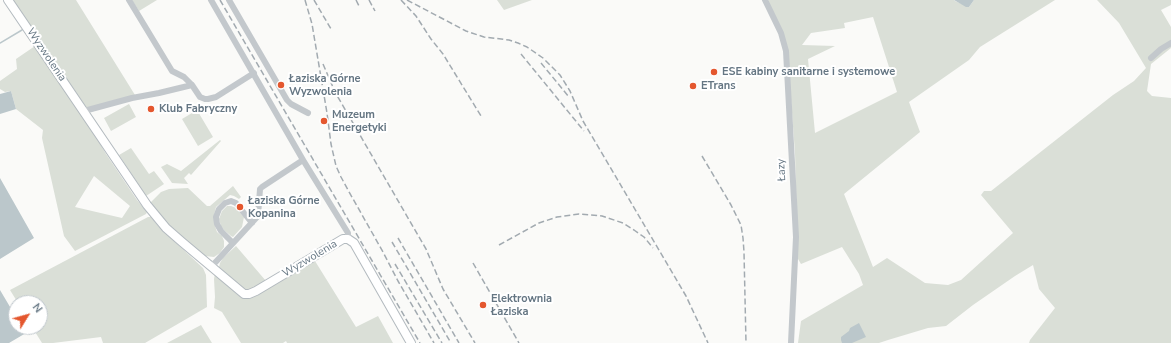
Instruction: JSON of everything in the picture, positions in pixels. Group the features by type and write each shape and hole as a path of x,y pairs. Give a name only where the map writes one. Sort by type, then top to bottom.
{"street":[{"name":"Wyzwolenia","path":"8,0 153,213 166,228 244,294 256,292 343,239 348,239 354,243 411,343"},
{"path":"129,0 172,71 184,77 192,85 200,97 208,99 216,97 254,73"},
{"path":"211,0 303,160 348,233 348,239"},
{"path":"229,0 287,100 291,104 308,113"},
{"name":"Łazy","path":"766,0 781,33 786,51 796,237 791,343"},
{"path":"1151,58 1171,43"},
{"path":"84,111 132,98 158,94 192,85"},
{"path":"212,266 258,216 260,189 303,160"},
{"path":"233,243 221,231 217,224 216,216 219,209 225,203 231,201 236,203 252,223"}],"shaded area":[{"path":"13,0 76,0 135,95 92,107 86,107"},
{"path":"132,0 157,0 139,11"},
{"path":"497,0 532,0 504,10"},
{"path":"768,0 954,0 969,7 974,0 1055,0 980,47 969,60 909,102 920,132 844,194 873,267 887,258 925,283 948,285 961,280 1013,233 981,195 984,191 991,191 1113,95 1134,81 1146,68 1119,23 1097,0 1171,0 1171,5 1161,10 1171,27 1171,48 1151,64 1147,91 1152,96 1171,98 1171,343 1029,343 1055,308 1039,289 1033,265 973,305 946,326 928,328 879,343 798,343 801,321 863,285 859,274 842,247 801,264 798,259 795,153 787,45","holes":["873,17 897,92 815,133 808,59 835,46 802,45 811,33 845,28 844,23"]},
{"path":"954,0 974,0 969,7 966,7"},
{"path":"35,46 85,117 106,154 137,200 147,212 146,214 75,251 64,236 42,138 43,130 16,109 11,91 5,92 0,89 0,81 17,69 16,59","holes":["94,176 130,206 122,218 75,207"]},
{"path":"11,91 16,109 0,114 0,94"},
{"path":"129,104 136,117 111,131 104,118"},
{"path":"197,110 213,137 198,146 182,119"},
{"path":"220,140 221,141 191,175 189,173 184,178 188,184 172,183 161,167 167,164 181,171"},
{"path":"131,148 149,174 154,171 164,184 146,196 119,155"},
{"path":"0,178 34,238 0,259"},
{"path":"233,186 241,197 239,199 230,195 216,207 214,223 217,232 222,236 224,247 220,253 214,257 205,256 184,240 163,219 150,203 161,192 169,189 188,188 207,206 210,206"},
{"path":"227,206 236,208 244,217 242,227 233,237 224,230 219,219 222,211"},
{"path":"148,217 151,217 158,226 203,268 206,275 207,307 145,343 103,343 101,337 42,343 37,335 48,335 48,295 13,295 10,290"},
{"path":"236,246 266,281 240,295 246,299 271,287 315,261 356,327 378,316 393,343 287,343 286,341 283,343 241,343 222,312 214,308 215,273 223,258"},
{"path":"0,290 8,304 8,335 23,335 9,343 0,343"},
{"path":"859,323 866,337 852,343 842,343 841,337 849,331 850,328"},
{"path":"201,325 212,343 167,343"}],"waterway":[{"path":"0,43 22,30"}],"railway":[{"path":"220,0 420,343"},
{"path":"305,0 312,24 331,144 336,166 398,281 434,343"},
{"path":"314,0 331,29"},
{"path":"356,0 359,6"},
{"path":"369,0 375,11"},
{"path":"401,0 416,16 443,54 481,116"},
{"path":"407,0 466,31 484,37 509,40 527,47 543,58 560,75 570,91 583,121 686,296 708,343"},
{"path":"521,54 584,131"},
{"path":"541,63 569,97"},
{"path":"323,64 335,92 426,249 443,289 475,343"},
{"path":"702,156 741,225 744,252 746,343"},
{"path":"499,245 539,223 557,217 579,214 602,216 623,223 644,237 653,248"},
{"path":"398,238 459,343"},
{"path":"392,242 451,343"},
{"path":"473,263 519,343"},
{"path":"395,264 442,343"}],"place":[{"name":"ESE kabiny sanitarne i systemowe","path":"714,72"},
{"name":"Łaziska Górne Wyzwolenia","path":"281,85"},
{"name":"ETrans","path":"693,86"},
{"name":"Klub Fabryczny","path":"151,109"},
{"name":"Muzeum Energetyki","path":"324,121"},
{"name":"Łaziska Górne Kopanina","path":"240,207"},
{"name":"Elektrownia Łaziska","path":"483,305"}]}
